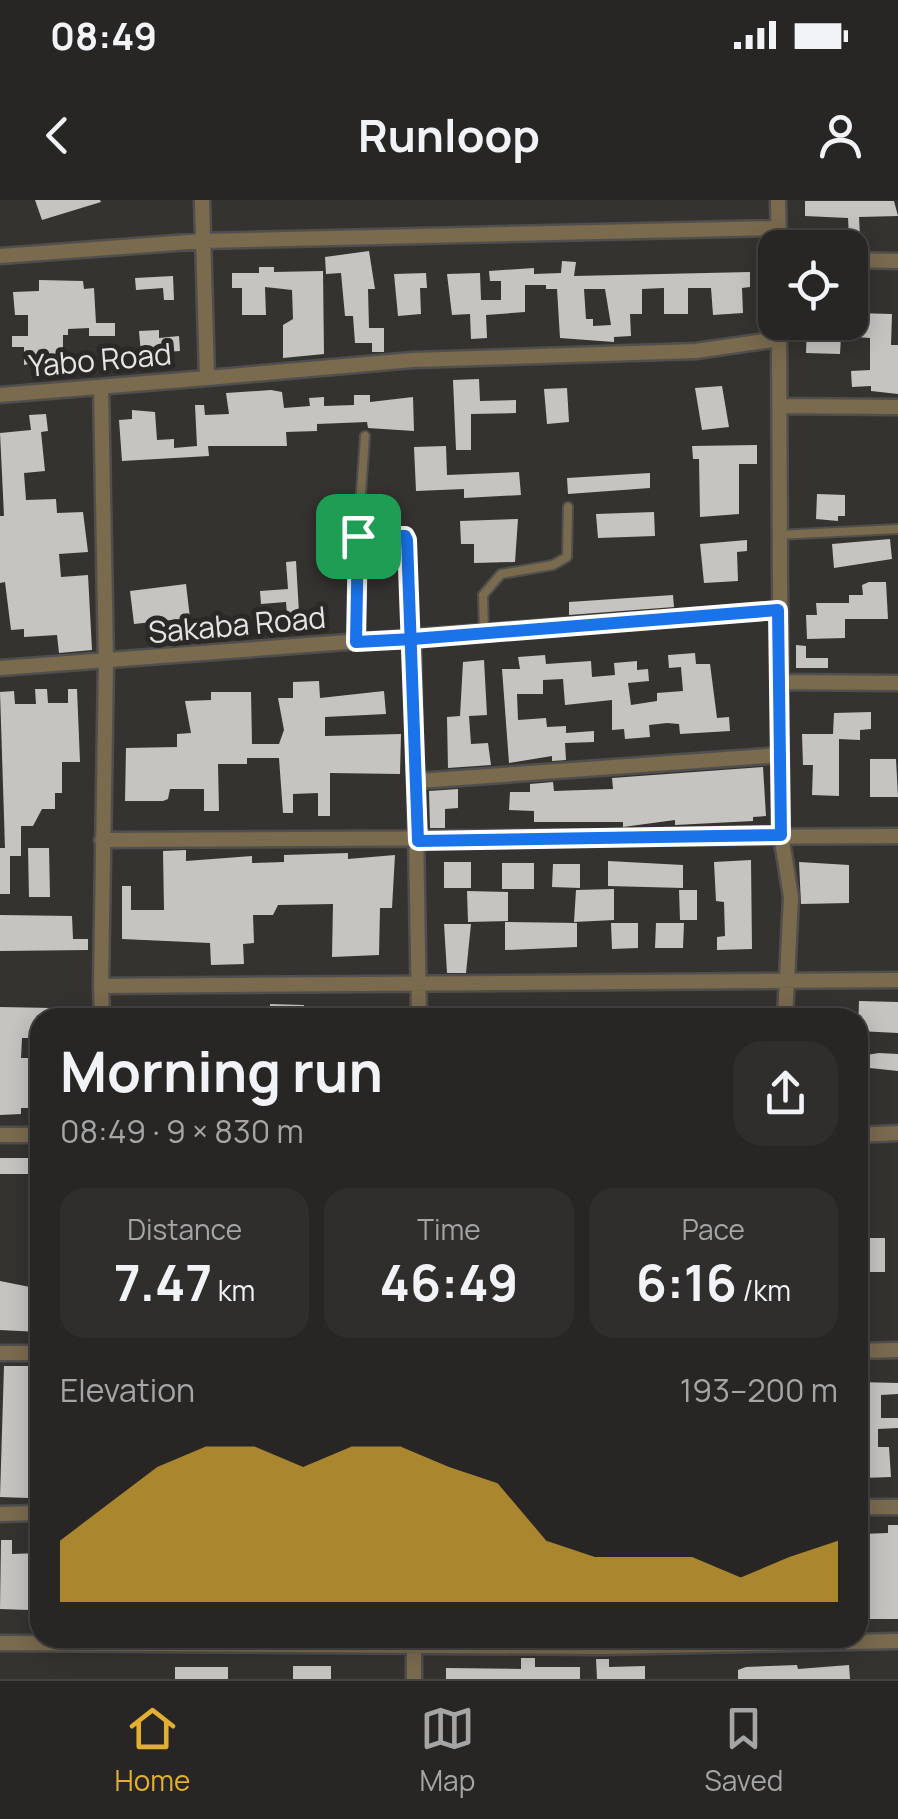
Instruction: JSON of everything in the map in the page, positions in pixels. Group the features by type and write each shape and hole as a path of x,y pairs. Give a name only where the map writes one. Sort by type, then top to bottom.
{"street":[{"name":"Yabo Road","path":"0,395 207,378 202,200"},
{"path":"0,256 203,241 779,228 778,200"},
{"path":"868,260 898,261"},
{"path":"207,378 412,360 696,351 772,340"},
{"path":"779,340 781,835 790,898 786,1008"},
{"path":"102,387 106,662 102,1008"},
{"path":"779,406 898,407"},
{"name":"Sakaba Road","path":"0,668 778,610"},
{"path":"413,639 419,1008"},
{"path":"781,682 898,682"},
{"path":"418,782 780,754"},
{"path":"102,840 898,836"},
{"path":"102,986 788,977 898,980"},
{"path":"868,1134 898,1134"},
{"path":"0,1135 30,1135"},
{"path":"868,1352 898,1350"},
{"path":"0,1352 30,1353"},
{"path":"868,1507 898,1507"},
{"path":"0,1514 30,1513"},
{"path":"868,1642 898,1641"},
{"path":"0,1643 30,1643"},
{"path":"414,1648 414,1679"}],"lane":[{"path":"356,642 365,436"},
{"path":"484,633 483,595 500,574 553,565 567,557 568,507"},
{"path":"778,534 898,530"},
{"path":"358,536 405,536 413,639"}],"building":[{"path":"35,200 100,200 101,202 42,220"},
{"path":"805,201 894,201 898,216 859,217 860,230 849,230 848,218 805,216"},
{"path":"369,251 375,289 368,289 369,328 384,328 384,352 372,352 372,343 355,343 353,316 345,316 341,273 326,274 325,257"},
{"path":"562,261 576,262 574,276 750,272 750,287 742,288 743,313 713,315 711,288 688,288 688,314 664,314 664,288 642,289 642,314 630,314 631,336 614,337 614,342 560,338 557,289 546,289 546,285 525,285 525,312 486,315 487,338 471,339 470,314 452,315 447,274 480,273 481,300 501,300 501,281 490,281 489,271 534,268 534,274 561,273","holes":["584,289 605,289 611,325 593,326 593,319 586,319"]},
{"path":"259,267 274,267 274,272 323,271 324,354 283,358 283,325 293,319 292,290 265,287 266,315 242,315 242,288 232,288 232,273 259,273"},
{"path":"426,273 427,288 420,288 421,314 398,316 394,274"},
{"path":"173,276 174,300 164,300 163,288 136,290 135,278"},
{"path":"39,280 83,281 84,289 94,288 96,323 115,323 115,336 89,336 89,328 68,329 68,335 63,335 63,357 24,365 24,347 12,347 12,336 28,336 28,315 15,315 13,292 39,291"},
{"path":"868,313 892,314 891,345 898,345 898,394 871,391 871,386 852,387 851,371 870,370"},
{"path":"159,330 159,338 179,336 180,351 141,354 139,331"},
{"path":"806,340 841,340 840,354 806,353"},
{"path":"479,379 480,401 516,400 516,413 471,414 471,450 456,450 453,380"},
{"path":"722,386 729,427 702,430 695,388"},
{"path":"567,388 569,422 547,424 544,389"},
{"path":"282,392 284,408 310,406 309,398 324,397 324,406 354,405 354,395 370,395 370,402 413,397 414,431 368,428 367,422 317,424 317,431 286,432 287,446 208,446 209,456 122,461 119,420 132,419 132,410 155,412 157,440 174,439 174,448 197,446 195,405 204,405 205,415 229,414 226,393"},
{"path":"46,414 48,431 41,432 45,471 24,473 26,500 56,499 57,513 83,512 88,552 59,554 61,577 88,575 92,650 59,653 57,635 24,637 24,629 11,630 5,582 0,583 0,516 4,516 0,433 31,430 29,415"},
{"path":"757,445 757,464 739,464 739,514 700,517 699,459 693,459 692,446"},
{"path":"446,446 447,475 519,472 521,495 464,498 464,489 416,491 414,447"},
{"path":"650,473 650,488 568,494 567,478"},
{"path":"817,494 845,495 845,516 838,516 838,521 816,519"},
{"path":"654,512 655,536 598,538 596,514"},
{"path":"518,519 515,562 474,563 474,544 461,544 460,521"},
{"path":"890,539 892,559 834,568 832,544"},
{"path":"747,540 747,551 737,552 738,581 704,583 700,544"},
{"path":"296,561 299,613 287,614 286,602 261,604 260,591 288,589 286,562"},
{"path":"886,582 888,619 845,619 845,638 807,639 806,615 817,615 816,603 849,603 849,595 863,595 862,585"},
{"path":"186,584 190,618 134,624 130,591"},
{"path":"673,595 674,607 569,615 569,602"},
{"path":"796,645 806,646 806,658 828,658 828,668 796,668"},
{"path":"695,653 696,664 710,664 717,718 729,717 730,731 680,734 679,724 667,723 649,725 650,737 625,739 624,729 612,730 612,700 565,705 563,679 543,680 543,694 517,694 518,720 546,718 547,727 566,726 566,733 594,731 594,742 565,743 566,760 552,761 552,756 509,763 502,669 520,669 518,657 545,655 546,664 591,661 592,677 615,675 614,663 637,661 637,670 648,669 649,681 628,683 631,705 657,701 657,693 683,691 681,667 669,668 668,655"},
{"path":"484,660 487,715 469,716 471,744 488,743 491,765 448,768 447,717 460,716 463,662"},
{"path":"319,681 320,698 384,691 386,714 325,717 325,736 401,734 400,774 330,773 330,816 318,816 318,793 293,794 293,813 283,813 279,758 247,758 247,764 218,764 219,811 204,811 204,789 170,789 168,799 163,801 125,801 126,748 177,747 177,734 191,733 185,701 211,700 211,692 251,692 252,744 279,744 284,730 278,698 293,698 293,682"},
{"path":"35,689 47,689 48,703 68,703 68,689 77,689 80,762 62,762 62,793 55,793 55,809 42,809 33,826 21,826 21,856 10,856 10,894 0,894 0,848 5,848 0,692 14,691 15,704 36,704"},
{"path":"871,712 871,729 860,730 860,740 839,739 839,796 812,795 813,765 803,765 802,734 833,734 834,713"},
{"path":"870,759 896,759 898,797 870,797"},
{"path":"763,767 766,816 753,817 753,821 675,825 675,820 623,827 623,822 534,822 534,811 509,810 510,792 530,792 530,784 553,782 554,791 613,789 612,778"},
{"path":"458,789 458,808 445,809 445,828 430,828 429,791"},
{"path":"28,848 49,848 50,897 29,897"},
{"path":"186,850 186,861 252,856 252,863 284,862 284,855 348,853 348,859 395,855 392,908 380,908 379,955 332,957 333,904 278,905 273,915 253,915 254,943 243,944 244,964 211,965 210,943 122,939 122,886 131,886 131,910 164,910 163,851"},
{"path":"751,860 752,949 717,950 717,937 725,936 724,902 716,901 714,862"},
{"path":"608,861 683,865 683,888 608,886"},
{"path":"444,862 471,862 471,888 444,888"},
{"path":"799,862 849,865 849,903 801,904"},
{"path":"502,863 534,863 534,889 502,889"},
{"path":"553,864 580,864 580,888 552,887"},
{"path":"614,889 614,920 574,922 576,890"},
{"path":"679,890 697,890 697,920 680,920"},
{"path":"467,891 508,892 508,921 468,922"},
{"path":"0,915 72,916 73,939 88,939 88,950 0,951"},
{"path":"505,922 577,923 577,947 505,950"},
{"path":"611,923 638,923 638,948 612,949"},
{"path":"656,923 684,923 683,948 655,948"},
{"path":"444,924 471,924 466,973 447,973"},
{"path":"859,1001 898,1002 898,1033 868,1032 868,1008 859,1008"},
{"path":"270,1004 304,1008 270,1008"},
{"path":"0,1007 53,1008 30,1008 30,1038 22,1038 21,1058 30,1058 30,1108 21,1108 21,1114 0,1115"},
{"path":"898,1054 898,1071 868,1068 868,1055"},
{"path":"0,1158 30,1158 30,1174 0,1174"},
{"path":"868,1238 885,1238 885,1272 868,1272"},
{"path":"0,1281 30,1287 30,1332 0,1330"},
{"path":"4,1366 30,1366 28,1498 0,1497"},
{"path":"868,1382 898,1383 898,1394 881,1395 881,1418 898,1418 898,1428 878,1429 878,1447 889,1447 891,1477 868,1478"},
{"path":"888,1525 898,1525 898,1619 868,1619 868,1534 888,1533"},
{"path":"1,1540 12,1540 12,1554 30,1553 30,1618 29,1610 0,1609"},
{"path":"521,1658 535,1658 535,1667 580,1667 580,1679 446,1679 446,1668 521,1669"},
{"path":"596,1659 609,1659 609,1667 645,1666 645,1679 597,1679"},
{"path":"797,1665 798,1669 849,1665 850,1679 738,1679 738,1670 746,1667"},
{"path":"293,1666 331,1666 331,1679 293,1679"},
{"path":"175,1667 228,1667 228,1679 175,1679"}],"route":[{"path":"358,536 356,642 413,639 778,610 781,835 418,841 413,639 407,540 405,536 358,536"}]}
